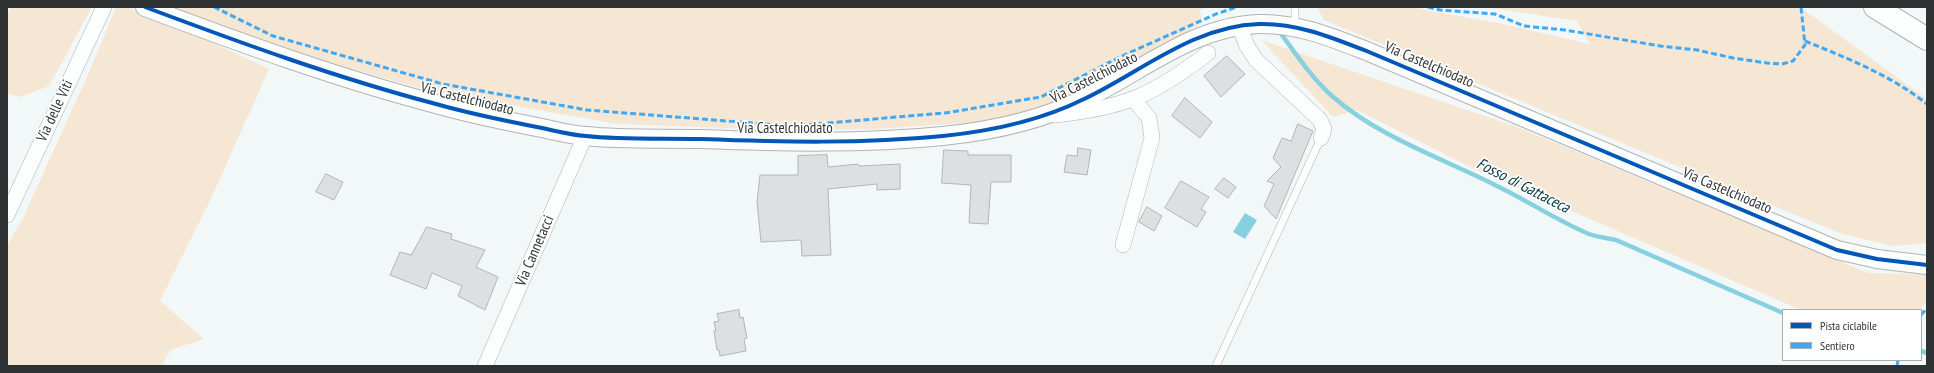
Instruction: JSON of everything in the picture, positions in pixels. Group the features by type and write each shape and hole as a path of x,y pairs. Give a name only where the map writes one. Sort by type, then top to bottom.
{"highway":[{"path":"1875,7 1927,39"}],"street":[{"name":"Via delle Viti","path":"7,215 104,7"},
{"name":"Via Castelchiodato","path":"145,7 244,45 393,93 481,117 585,136 781,142 892,140 978,132 1006,127 1041,117 1098,92 1158,57 1216,31 1256,24 1295,27 1323,34 1363,50 1837,250 1877,259 1927,265"},
{"path":"1239,26 1247,46 1259,64 1320,120 1324,129 1321,138"},
{"path":"1041,117 1102,109 1134,100 1167,83 1208,53"},
{"path":"1123,245 1152,138 1149,118 1134,100"},
{"name":"Via Cannetacci","path":"486,366 585,136"}],"lane":[{"path":"1295,7 1295,27"},
{"path":"1216,366 1321,138"}],"shaded area":[{"path":"11,7 92,7 49,86 20,97 7,93 7,16"},
{"path":"116,7 126,7 214,43 269,69 208,205 160,301 204,339 170,350 162,366 7,366 7,246 23,218 87,77"},
{"path":"167,7 1211,7 1200,10 1202,23 1076,94 1017,114 980,122 876,129 783,130 617,124 431,91 340,66"},
{"path":"1317,7 1409,7 1503,24 1590,44 1577,21 1486,7 1800,7 1927,99 1927,243 1893,246 1842,234 1324,20"},
{"path":"1261,40 1517,127 1868,273 1927,274 1927,302 1920,309 1802,309 1794,307 1474,169 1357,110 1333,117"}],"water":[{"path":"1245,213 1257,220 1245,239 1233,232"}],"building":[{"path":"1227,56 1245,74 1221,97 1204,76"},
{"path":"1185,98 1212,122 1200,138 1172,116"},
{"path":"1298,124 1313,131 1276,219 1264,206 1274,184 1267,181 1281,167 1273,158 1282,138 1291,141"},
{"path":"1078,148 1091,150 1087,175 1064,172 1067,155 1077,156"},
{"path":"944,150 968,151 968,155 1011,155 1011,182 991,182 988,224 969,223 971,185 942,183"},
{"path":"827,155 828,167 858,164 859,166 900,164 900,189 877,190 877,184 828,189 831,255 802,256 801,240 761,242 757,202 760,175 798,175 798,156"},
{"path":"326,174 343,182 334,200 316,192"},
{"path":"1224,178 1236,187 1228,198 1215,189"},
{"path":"1181,181 1209,197 1201,209 1206,212 1197,227 1165,208"},
{"path":"1147,207 1162,216 1154,231 1139,222"},
{"path":"427,227 452,234 451,239 485,250 476,267 498,277 485,310 458,296 462,286 432,273 426,289 390,275 400,252 411,255"},
{"path":"739,310 740,318 743,317 747,338 744,339 746,351 720,356 719,350 717,350 714,331 716,331 714,322 719,321 717,314"}],"waterway":[{"name":"Fosso di Gattaceca","path":"1282,35 1312,75 1332,96 1370,124 1391,136 1497,186 1577,229 1592,235 1616,240 1782,313"},
{"name":"Fosso di Gattaceca","path":"1922,351 1927,353"}],"marked path":[{"path":"214,7 273,36 443,84 587,110 791,126 945,113 1041,97 1122,56 1216,14 1237,7"},
{"path":"1428,7 1440,10 1495,14 1524,26 1565,30 1660,46 1697,50 1733,58 1782,64 1793,61 1805,45 1801,7"},
{"path":"1805,41 1868,68 1898,84 1927,104"},
{"path":"1922,314 1927,308"},
{"path":"1897,366 1898,361"}],"cycle path":[{"path":"145,7 253,47 362,83 462,111 569,134 628,138 792,141 913,139 961,134 998,128 1033,119 1067,107 1105,88 1168,52 1190,41 1212,33 1235,27 1259,24 1288,26 1315,32 1369,52 1837,250 1877,259 1927,265"}]}
